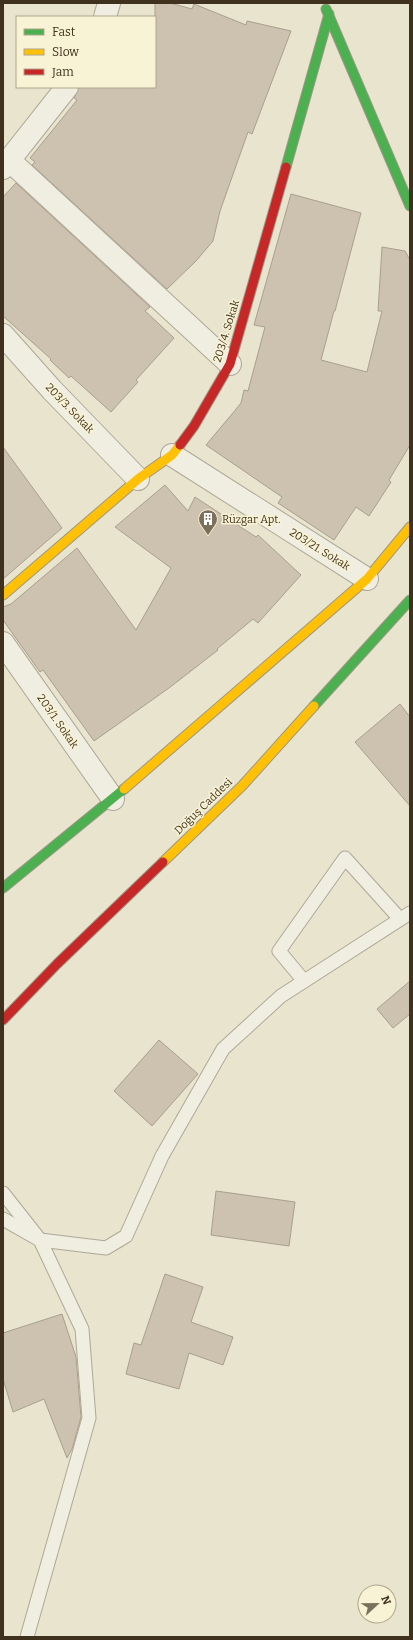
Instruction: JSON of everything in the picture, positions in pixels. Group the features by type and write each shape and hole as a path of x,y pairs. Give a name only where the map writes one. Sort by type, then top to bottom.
{"main road":[{"path":"320,5 329,14 410,206"},
{"name":"203/4. Sokak","path":"3,595 138,479 172,455 194,426 230,364 329,14"},
{"path":"3,888 113,800 367,579 410,527"},
{"name":"Doğuş Caddesi","path":"3,1020 57,964 242,786 410,600"}],"street":[{"path":"105,16 109,3"},
{"path":"66,88 6,164 230,364"},
{"name":"203/3. Sokak","path":"3,335 52,390 138,479"},
{"name":"203/21. Sokak","path":"172,455 367,579"},
{"name":"203/1. Sokak","path":"3,643 113,800"}],"lane":[{"path":"3,1219 40,1240 106,1248 126,1236 162,1156 223,1049 281,996 405,916 345,858 280,951 304,981"},
{"path":"3,1193 40,1240 82,1329 89,1418 27,1637"}],"building":[{"path":"155,3 170,3 192,9 194,4 246,25 247,21 291,31 252,134 248,132 220,211 213,241 196,261 167,289 32,165 35,162 30,158 77,100 74,98 79,88 156,88"},
{"path":"16,183 150,307 145,311 174,338 136,380 138,382 111,412 71,376 69,378 50,360 51,359 3,316 3,197"},
{"path":"291,194 361,213 321,360 367,372 382,311 378,311 382,247 405,251 410,260 410,445 389,480 391,482 369,516 356,507 334,540 278,503 282,497 206,445 241,403 244,390 248,391 265,327 254,325"},
{"path":"3,447 62,528 3,579"},
{"path":"165,485 188,511 195,497 256,537 258,535 301,575 258,623 253,619 217,649 218,650 169,688 94,741 43,670 40,672 3,620 3,607 11,604 77,548 136,630 171,568 115,527"},
{"path":"400,704 410,717 410,806 355,742"},
{"path":"410,981 410,1014 393,1028 377,1009"},
{"path":"159,1040 198,1074 152,1126 114,1091"},
{"path":"216,1191 295,1202 289,1246 211,1235"},
{"path":"165,1274 203,1287 191,1322 233,1337 223,1365 189,1353 179,1389 126,1374 134,1343 141,1345"},
{"path":"62,1314 76,1357 81,1417 72,1449 67,1458 44,1399 13,1412 3,1379 3,1333"}],"traffic: fast":[{"path":"326,9 410,206"},
{"path":"286,167 329,14"},
{"path":"314,706 410,600"},
{"path":"3,888 124,789"}],"traffic: slow":[{"path":"3,595 138,479 172,455 180,445"},
{"path":"124,789 367,579 410,527"},
{"path":"163,862 242,786 314,706"}],"traffic: jam":[{"path":"180,445 194,426 230,364 286,167"},
{"path":"3,1020 57,964 163,862"}],"place":[{"name":"Rüzgar Apt.","path":"208,536"}]}
